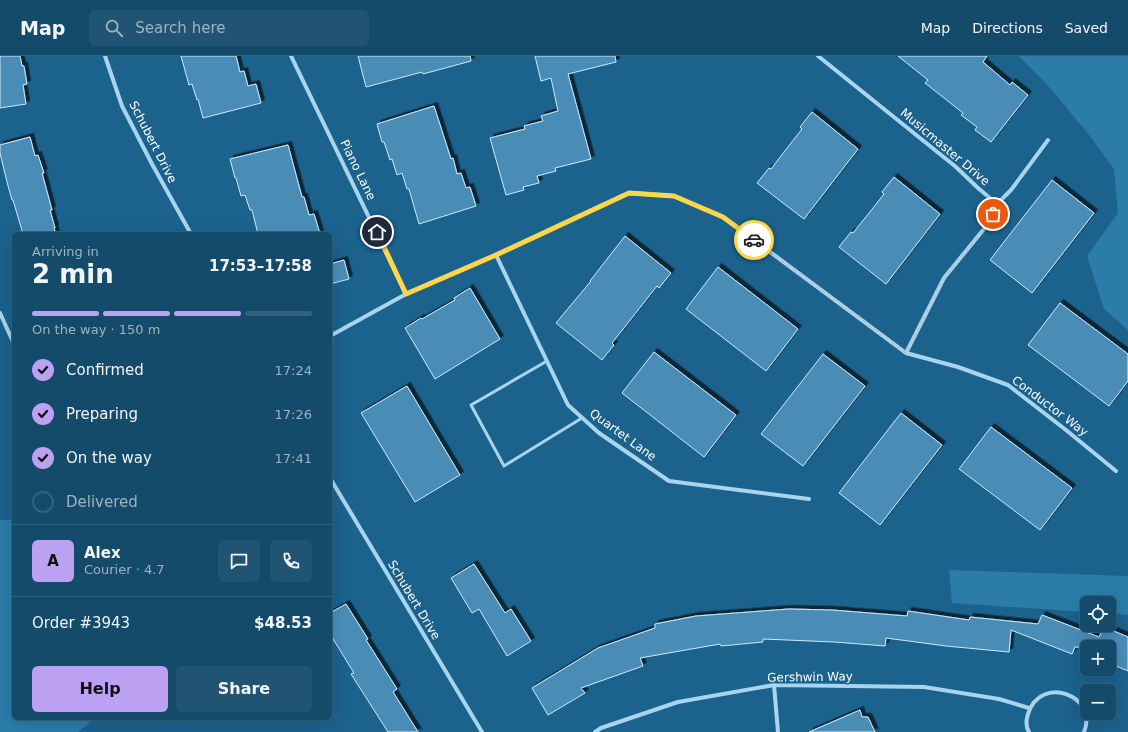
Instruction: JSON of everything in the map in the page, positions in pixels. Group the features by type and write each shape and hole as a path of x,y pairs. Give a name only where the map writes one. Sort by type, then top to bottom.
{"street":[{"name":"Schubert Drive","path":"105,56 122,106 190,232"},
{"name":"Piano Lane","path":"291,56 406,294"},
{"name":"Musicmaster Drive","path":"818,56 956,167 997,204"},
{"path":"906,353 944,278 988,224 997,204 1011,190 1048,140"},
{"name":"Conductor Way","path":"332,335 406,294 496,255 629,193 674,196 723,217 906,353 958,367 1008,385 1116,471"},
{"name":"Quartet Lane","path":"496,255 568,405 598,433 669,481 808,499"},
{"path":"0,313 12,340"},
{"name":"Schubert Drive","path":"332,481 482,732"},
{"path":"774,685 778,732"},
{"name":"Gershwin Way","path":"595,732 601,728 678,702 774,685 924,687 999,699 1029,708"},
{"path":"1029,732 1026,718 1029,708 1038,697 1048,693 1058,692 1068,694 1077,700 1082,707 1086,717 1086,727 1084,732"}],"lane":[{"path":"547,361 471,405 504,466 582,418"}],"shaded area":[{"path":"1019,56 1128,56 1128,330 1104,309 1087,256 1118,213 1114,169 1083,127 1057,96"},
{"path":"0,520 12,520 12,720 93,720 78,732 0,732"},
{"path":"949,570 1128,576 1128,615 1116,614 1116,596 1080,596 1080,612 952,603"}],"building":[{"path":"0,56 20,56 22,66 24,66 27,84 23,85 26,104 0,108"},
{"path":"181,56 236,56 240,72 244,71 248,86 256,84 261,103 203,118 192,84 189,85"},
{"path":"358,56 470,56 471,61 366,87"},
{"path":"535,56 615,56 616,62 568,74 591,159 555,168 556,171 537,176 539,183 523,187 524,190 506,195 490,138 525,129 524,126 543,121 541,116 558,111 551,78 541,81"},
{"path":"898,56 987,56 983,62 1010,85 1012,82 1028,95 991,142 975,130 977,127 961,115 963,113 925,83 928,80"},
{"path":"434,106 451,159 453,158 457,174 461,173 466,188 470,187 476,206 419,224 409,189 407,189 402,173 397,175 392,159 390,160 384,142 382,142 377,124"},
{"path":"812,112 858,149 804,219 757,183 769,168 771,169 802,129 800,127"},
{"path":"30,137 35,156 38,155 44,173 42,173 52,210 50,210 55,232 22,232 7,182 0,153 0,145"},
{"path":"288,145 302,197 304,197 309,215 314,214 319,232 258,232 252,210 250,210 245,195 241,196 230,159"},
{"path":"894,177 940,214 886,284 839,247 851,232 853,233 884,194 882,192"},
{"path":"1052,180 1094,213 1032,293 990,260"},
{"path":"625,236 671,273 659,288 657,286 612,343 614,345 602,360 556,323 591,281"},
{"path":"344,260 349,279 332,283 332,263"},
{"path":"718,267 798,329 766,371 686,309"},
{"path":"470,288 500,339 435,379 405,328 455,300 454,298"},
{"path":"1060,303 1128,354 1128,381 1109,406 1028,345"},
{"path":"654,352 736,415 704,457 622,393"},
{"path":"823,354 865,386 803,466 761,434"},
{"path":"407,386 460,475 415,502 361,413"},
{"path":"901,413 942,445 880,525 839,493"},
{"path":"991,427 1072,488 1040,530 959,469"},
{"path":"474,564 505,613 511,609 531,641 507,656 479,609 472,613 451,578"},
{"path":"346,604 368,639 366,640 397,689 393,692 418,732 388,732 351,674 354,673 332,637 332,612"},
{"path":"789,609 832,610 907,616 908,611 969,620 970,617 1038,624 1042,615 1080,630 1080,632 1086,632 1099,637 1102,632 1116,632 1128,637 1128,671 1116,666 1116,640 1080,640 1080,647 1075,647 1072,654 1011,630 1009,652 886,638 885,646 763,639 763,642 721,646 720,644 640,658 643,666 581,688 585,693 548,715 532,688 598,648 655,628 655,624 696,616"},
{"path":"860,710 862,717 868,717 875,732 809,732"}],"way so far":[{"path":"754,240 906,353 944,278 988,224 993,214"}],"route":[{"path":"377,232 406,294 496,255 629,193 674,196 723,217 754,240"}]}
